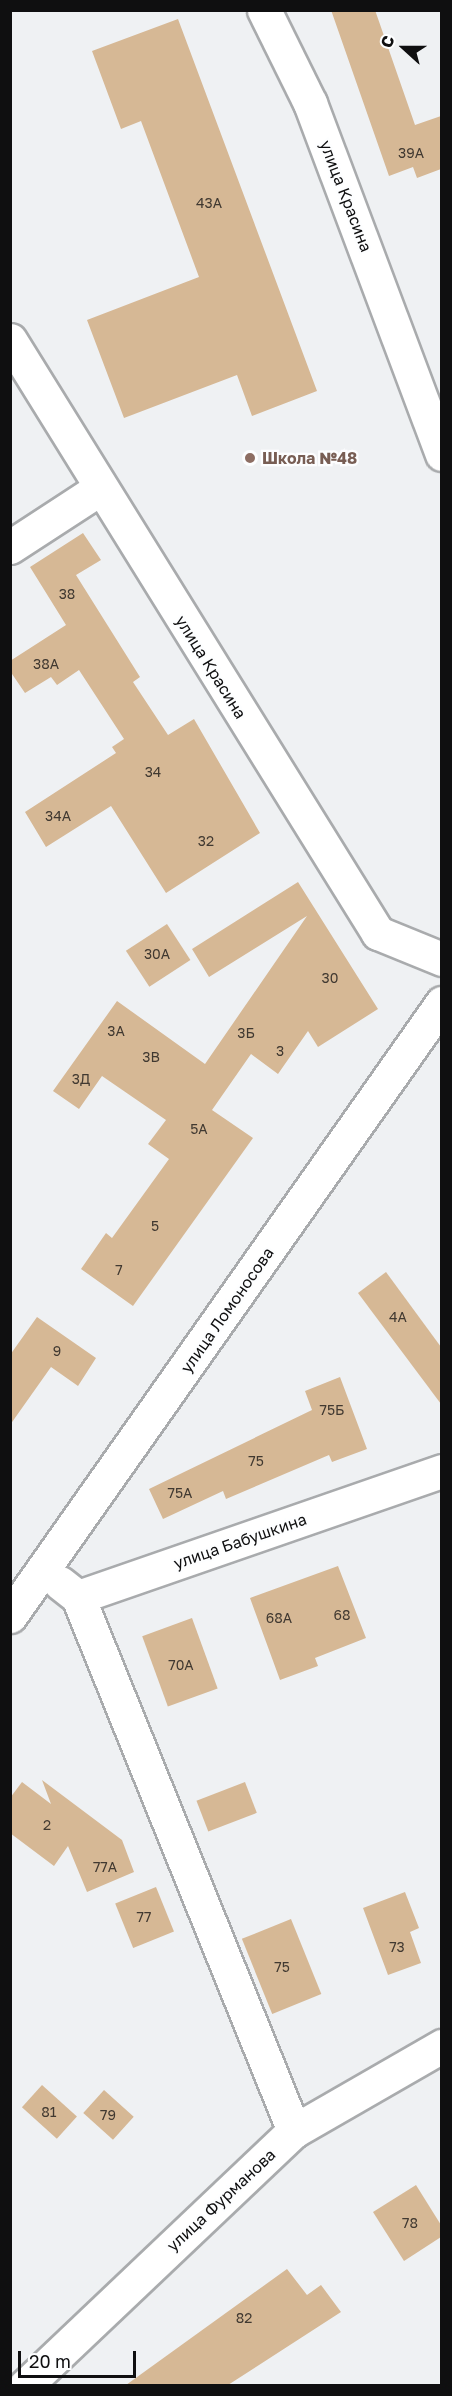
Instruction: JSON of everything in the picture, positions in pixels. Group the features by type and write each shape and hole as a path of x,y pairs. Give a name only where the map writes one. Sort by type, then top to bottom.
{"street":[{"name":"улица Красина","path":"264,10 310,103 433,393 441,454"},
{"name":"улица Красина","path":"10,340 99,489 378,933 441,958"},
{"path":"10,547 99,489"},
{"name":"улица Ломоносова","path":"10,1616 44,1571 441,1003"},
{"name":"улица Бабушкина","path":"78,1597 441,1471"},
{"path":"44,1571 78,1597 294,2131"},
{"name":"улица Фурманова","path":"25,2385 294,2131 441,2046"}],"building":[{"path":"331,10 375,10 415,125 441,116 441,169 417,178 413,167 389,176"},
{"path":"178,19 317,391 252,416 237,375 124,418 87,320 199,277 141,121 121,129 92,51"},
{"path":"83,533 101,560 76,575 140,677 133,682 168,735 194,719 260,833 166,893 111,806 46,847 25,812 116,753 112,747 124,739 79,670 57,685 51,677 25,693 10,671 10,661 66,625 30,567"},
{"path":"298,882 378,1009 318,1047 308,1031 278,1074 251,1054 212,1110 253,1138 133,1306 81,1269 106,1233 112,1238 169,1159 148,1144 166,1120 102,1076 79,1109 53,1091 117,1001 205,1064 307,916 209,977 192,949"},
{"path":"167,924 190,960 149,987 126,951"},
{"path":"386,1272 441,1347 441,1404 358,1293"},
{"path":"37,1317 96,1358 78,1386 51,1367 10,1425 10,1355"},
{"path":"340,1377 367,1449 332,1462 329,1455 226,1499 223,1491 163,1519 149,1489 312,1410 305,1391"},
{"path":"338,1566 366,1638 315,1658 318,1666 280,1680 250,1598"},
{"path":"192,1618 218,1688 168,1707 142,1636"},
{"path":"42,1780 122,1840 134,1872 87,1892 68,1846 54,1866 10,1833 10,1798 22,1782 51,1804"},
{"path":"245,1782 257,1813 208,1831 196,1801"},
{"path":"156,1887 174,1932 133,1948 115,1903"},
{"path":"405,1892 419,1928 410,1932 421,1963 388,1975 363,1908"},
{"path":"291,1919 321,1994 272,2014 242,1939"},
{"path":"42,2085 77,2116 57,2139 22,2107"},
{"path":"104,2090 134,2117 113,2140 83,2113"},
{"path":"416,2185 441,2225 441,2237 404,2261 373,2212"},
{"path":"287,2269 307,2295 321,2285 341,2312 228,2385 126,2385"}],"place":[{"name":"Школа №48","path":"250,458"}]}
